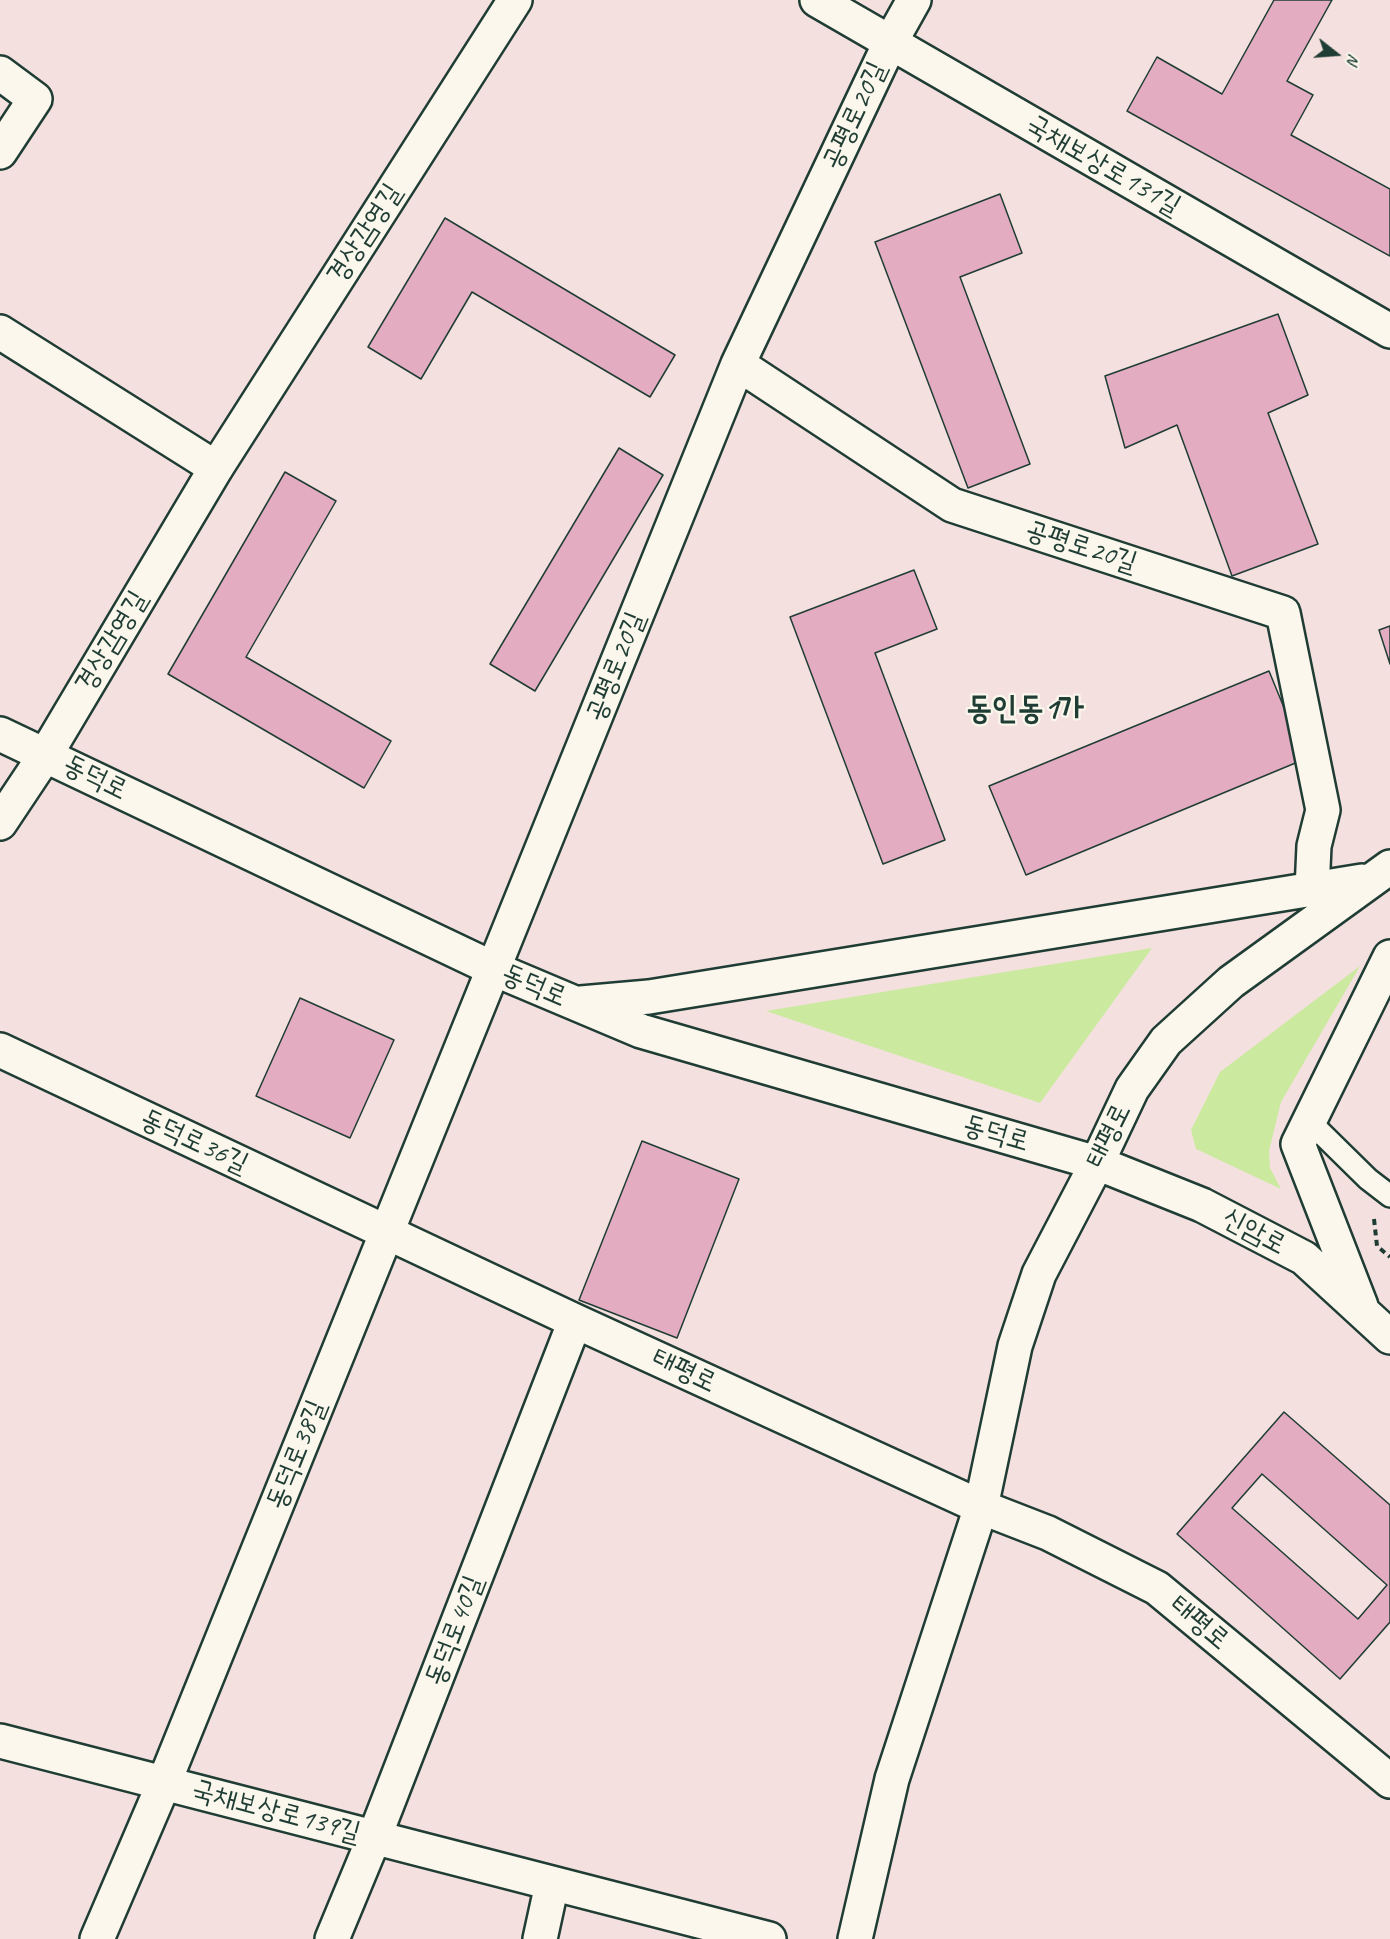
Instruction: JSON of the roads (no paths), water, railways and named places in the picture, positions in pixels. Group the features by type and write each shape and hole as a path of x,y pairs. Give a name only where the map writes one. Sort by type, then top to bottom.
{"street":[{"name":"경상감영길","path":"46,754 216,468 515,0"},
{"name":"국채보상로131길","path":"817,0 1390,331"},
{"name":"공평로20길","path":"494,969 738,364 890,44 914,0"},
{"path":"0,73 35,99 0,152"},
{"path":"0,332 216,468"},
{"name":"공평로20길","path":"738,364 952,505 1283,613 1323,810 1314,846 1312,890"},
{"name":"동덕로","path":"0,734 494,969 641,1031 1096,1163"},
{"path":"0,823 46,754"},
{"path":"574,1003 649,998 1312,890 1380,874"},
{"name":"태평로","path":"855,1939 892,1779 981,1507 1016,1346 1039,1274 1131,1089 1166,1041 1231,982 1380,874"},
{"path":"1364,1313 1298,1144 1390,957"},
{"name":"동덕로38길","path":"97,1939 164,1783 494,969"},
{"name":"동덕로36길","path":"0,1050 387,1233"},
{"name":"신암로","path":"1096,1163 1202,1205 1304,1258 1390,1337"},
{"name":"태평로","path":"387,1233 981,1507 1048,1533 1157,1588 1390,1781"},
{"name":"동덕로40길","path":"332,1939 375,1838 575,1321"},
{"name":"국채보상로139길","path":"0,1741 769,1939"},
{"path":"540,1939 552,1884"}],"lane":[{"path":"1309,1121 1368,1179 1390,1196"}],"district":[{"name":"동인동1가","path":"1025,710"}]}
